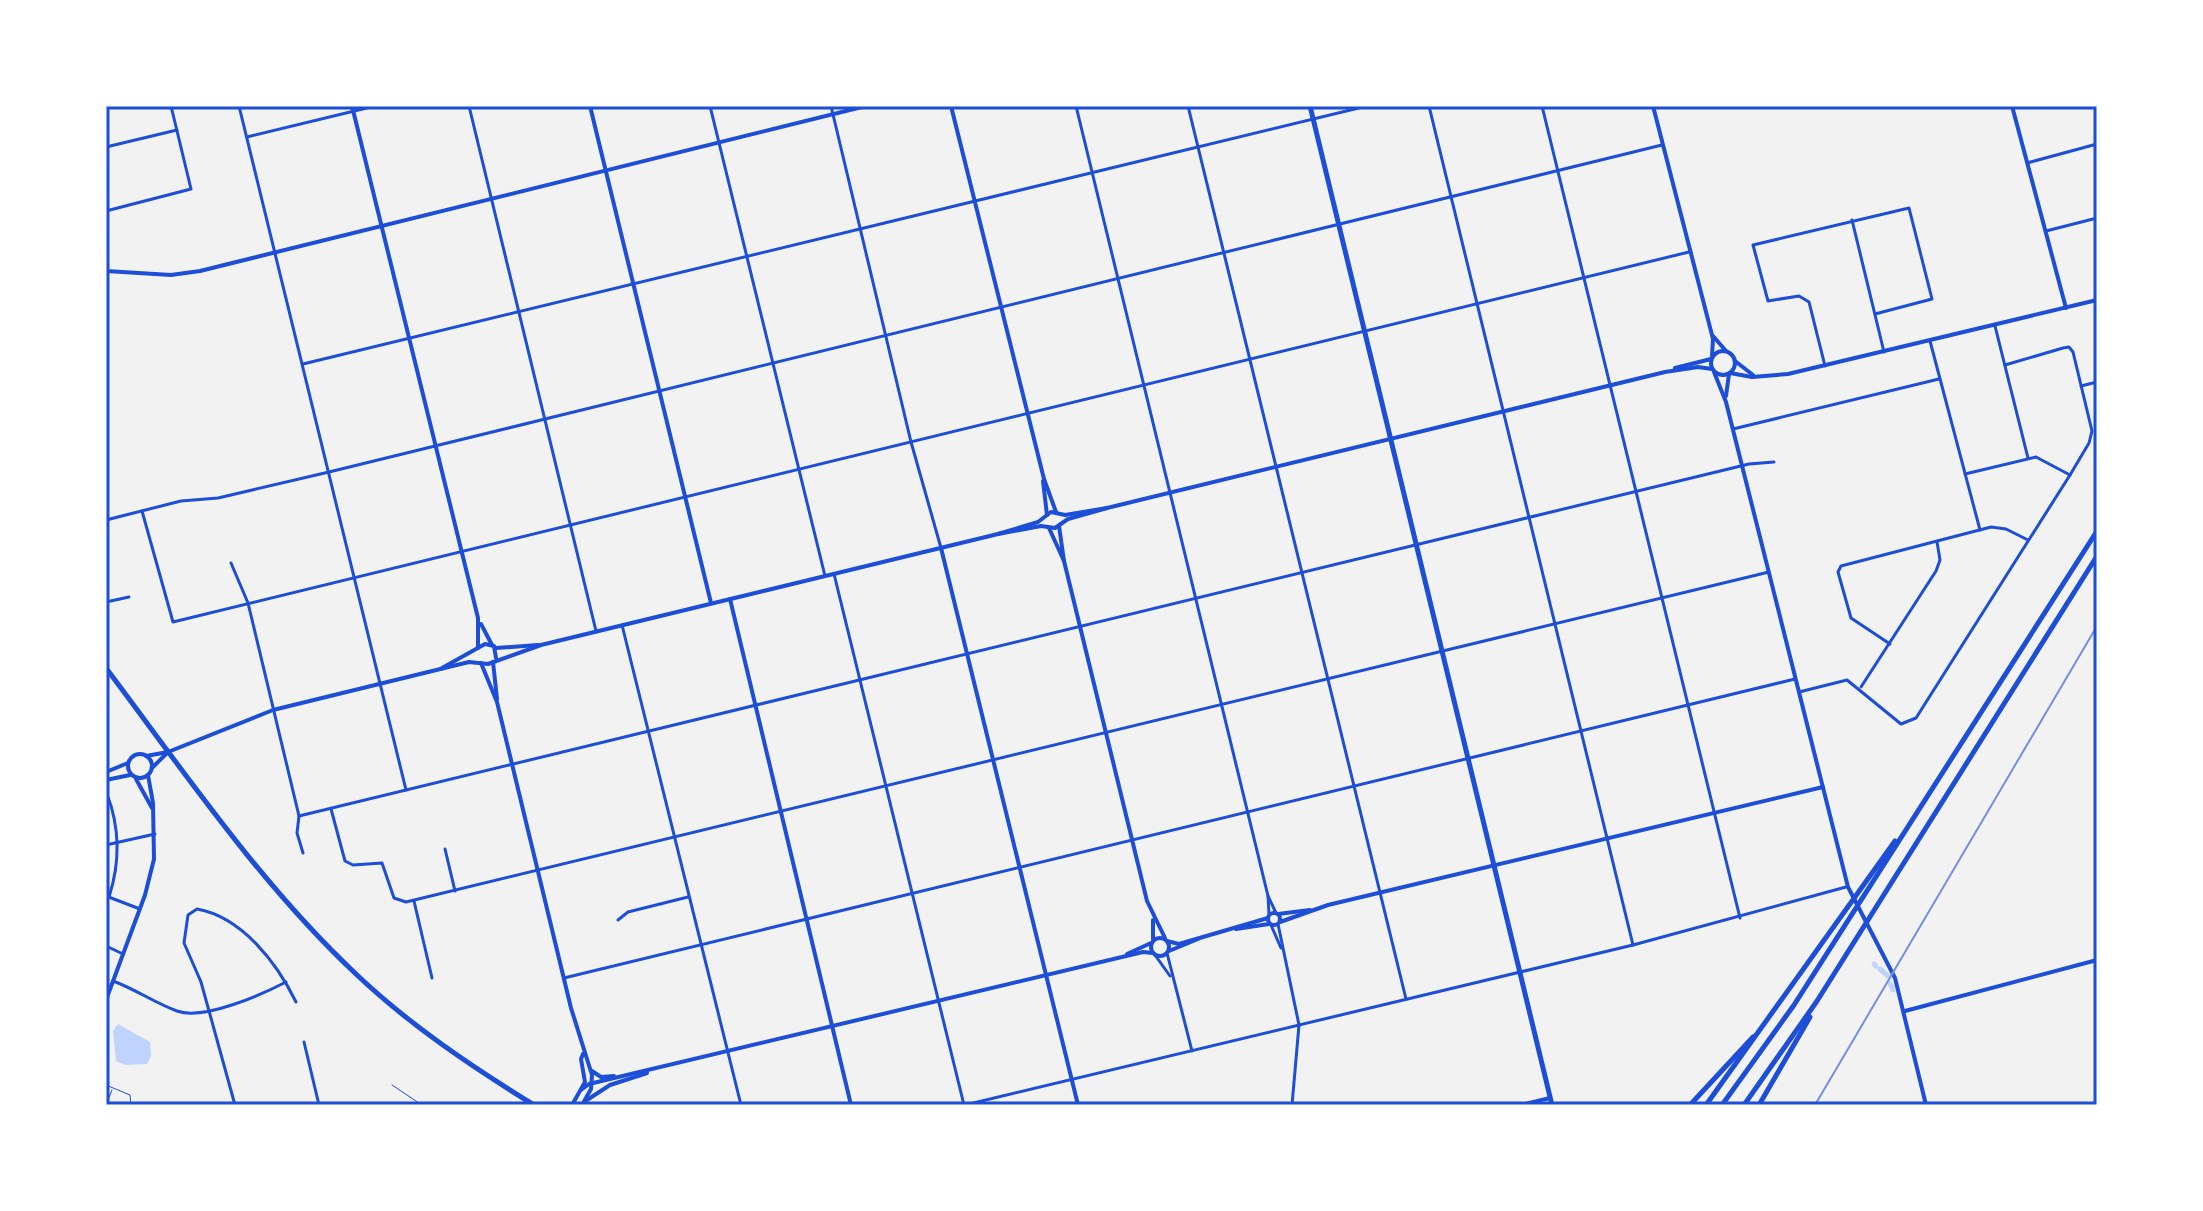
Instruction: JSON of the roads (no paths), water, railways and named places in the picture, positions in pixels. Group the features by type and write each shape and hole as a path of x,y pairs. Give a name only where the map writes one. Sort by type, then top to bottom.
{"main road":[{"path":"1310,106 1552,1102"},
{"path":"1722,1105 1869,889 2097,531"},
{"path":"1744,1105 1876,910 2097,556"},
{"path":"106,668 180,766 312,930 357,976 445,1047 534,1105"},
{"path":"1706,1105 1864,880 1913,818"},
{"path":"1761,1105 1817,1001"},
{"path":"1690,1105 1754,1036"}],"street":[{"path":"106,211 191,189 171,106"},
{"path":"239,106 406,790"},
{"path":"247,137 375,106"},
{"path":"469,106 596,631"},
{"path":"590,106 711,603"},
{"path":"710,106 825,576"},
{"path":"831,106 911,442 968,654 1078,1105"},
{"path":"106,271 189,274 866,106"},
{"path":"951,106 1027,414 1060,524 1064,561 1133,840 1153,917 1166,939 1170,976 1192,1051"},
{"path":"1076,106 1268,896 1279,923 1281,948 1299,1025 1292,1105"},
{"path":"1188,106 1406,999"},
{"path":"303,364 1367,106"},
{"path":"1429,106 1584,732 1633,945"},
{"path":"1542,106 1740,918"},
{"path":"1653,106 1712,335 1713,371 1726,402 1743,466 1848,887 1880,945 1905,1011 1926,1105"},
{"path":"2012,106 2066,308"},
{"path":"353,109 478,618 480,662 497,702"},
{"path":"106,147 177,130"},
{"path":"2027,163 2097,144"},
{"path":"106,520 329,472 1662,145"},
{"path":"1825,366 1805,297 1768,301 1753,245 1909,208 1932,299 1875,314"},
{"path":"2046,231 2097,218"},
{"path":"1852,220 1884,352"},
{"path":"142,511 173,622 1689,252"},
{"path":"1665,372 1698,367 1759,377 1825,366 2097,300"},
{"path":"1995,326 2028,458"},
{"path":"1712,335 1743,370 1759,377"},
{"path":"1930,341 1980,530"},
{"path":"1799,692 1847,680 1896,720 1908,723 1916,718 2070,475 2089,443 2092,431 2069,347 2005,365"},
{"path":"106,772 128,763 134,756 168,752 273,710 440,669 494,661 596,631 998,534 1048,527 1107,508 1665,372 1726,351"},
{"path":"1726,402 1729,374 1735,360"},
{"path":"1733,429 1939,379"},
{"path":"2081,386 2097,382"},
{"path":"1965,474 2028,458 2044,459 2070,475"},
{"path":"299,816 1743,466 1774,462"},
{"path":"1044,479 1048,527 1064,561"},
{"path":"998,534 1057,513 1107,508"},
{"path":"1890,644 1851,618 1839,576 1841,566 2001,527 2028,540"},
{"path":"1860,688 1936,571 1940,560 1937,542"},
{"path":"231,563 248,603 299,816 297,833 303,853"},
{"path":"331,809 347,863 382,863 396,901 414,901 1769,572"},
{"path":"834,574 965,1105 1633,945 1848,887"},
{"path":"106,602 129,597"},
{"path":"730,599 851,1105"},
{"path":"478,618 494,646 497,702 583,1054 591,1070 593,1083 583,1104"},
{"path":"622,625 741,1105"},
{"path":"440,669 478,648 541,645"},
{"path":"564,978 1795,679"},
{"path":"106,1000 140,909 154,859 155,834 148,775 168,752"},
{"path":"146,756 152,768"},
{"path":"128,763 152,808"},
{"path":"106,780 119,775 148,775"},
{"path":"581,1090 593,1083 1125,955 1167,952 1268,916 1310,910 1823,787"},
{"path":"107,794 113,808 118,842 116,876 108,897 140,909"},
{"path":"106,811 113,808"},
{"path":"106,845 155,834"},
{"path":"445,849 455,891"},
{"path":"1268,896 1270,925 1281,948"},
{"path":"618,920 628,912 688,897"},
{"path":"414,901 432,978"},
{"path":"235,1105 208,1009 184,943 185,920 197,909 236,925 286,982 296,1002"},
{"path":"1234,929 1279,923 1310,910"},
{"path":"1153,917 1154,954 1170,976"},
{"path":"1125,955 1152,941 1166,939 1179,944 1191,937 1200,938"},
{"path":"106,946 123,954"},
{"path":"1905,1011 2097,960"},
{"path":"113,981 176,1011 190,1014 252,998 286,982"},
{"path":"304,1042 319,1105"},
{"path":"572,1105 585,1077 581,1059 583,1054"},
{"path":"591,1070 601,1077 620,1077"},
{"path":"583,1104 610,1085 653,1070"},
{"path":"585,1077 593,1083 610,1085"},
{"path":"1521,1105 1552,1102"}],"lane":[{"path":"106,1085 130,1095 131,1105"},
{"path":"392,1085 422,1105"},
{"path":"106,1105 113,1088"}],"water":[{"path":"118,1024 150,1042 151,1056 147,1064 126,1065 116,1061 113,1031"}],"waterway":[{"path":"1880,969 1888,976"},
{"path":"1890,983 1893,990"}],"railway":[{"path":"1815,1105 2097,626"}]}
